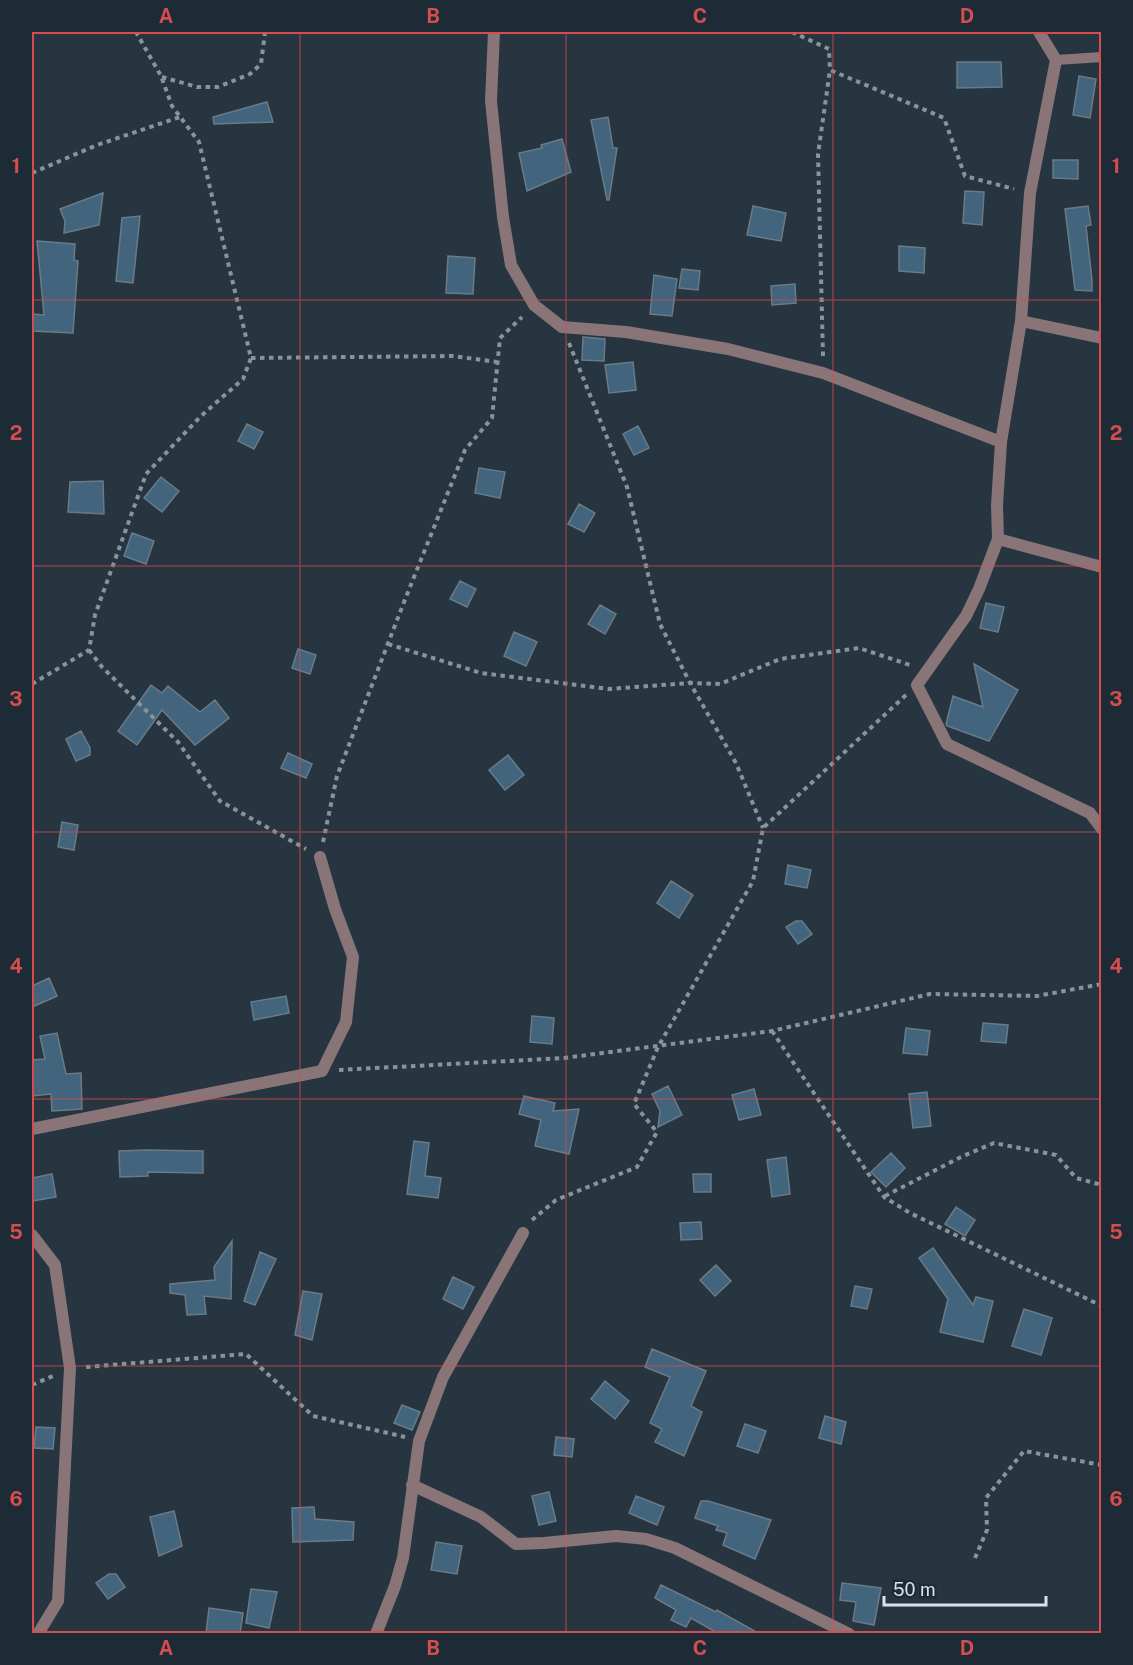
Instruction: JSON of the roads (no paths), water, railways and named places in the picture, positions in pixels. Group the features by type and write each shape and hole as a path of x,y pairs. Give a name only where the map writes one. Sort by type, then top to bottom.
{"street":[{"path":"494,32 491,101 503,217 511,265 534,305 562,327 626,332 728,349 823,373 1001,442"},
{"path":"1040,32 1056,60 1030,193 1021,321 1001,442 997,506 998,539 966,616 917,685 947,744 1090,813 1101,829"},
{"path":"1021,321 1101,338"},
{"path":"998,539 1101,567"},
{"path":"32,1129 322,1071 346,1022 353,957 335,909 320,857"},
{"path":"376,1634 395,1586 403,1558 419,1441 443,1377 523,1233"},
{"path":"32,1235 55,1265 70,1368 58,1601 38,1634"},
{"path":"412,1485 481,1517 516,1544 544,1544 616,1536 646,1539 675,1548 849,1634"}],"lane":[{"path":"1056,60 1101,57"}]}
